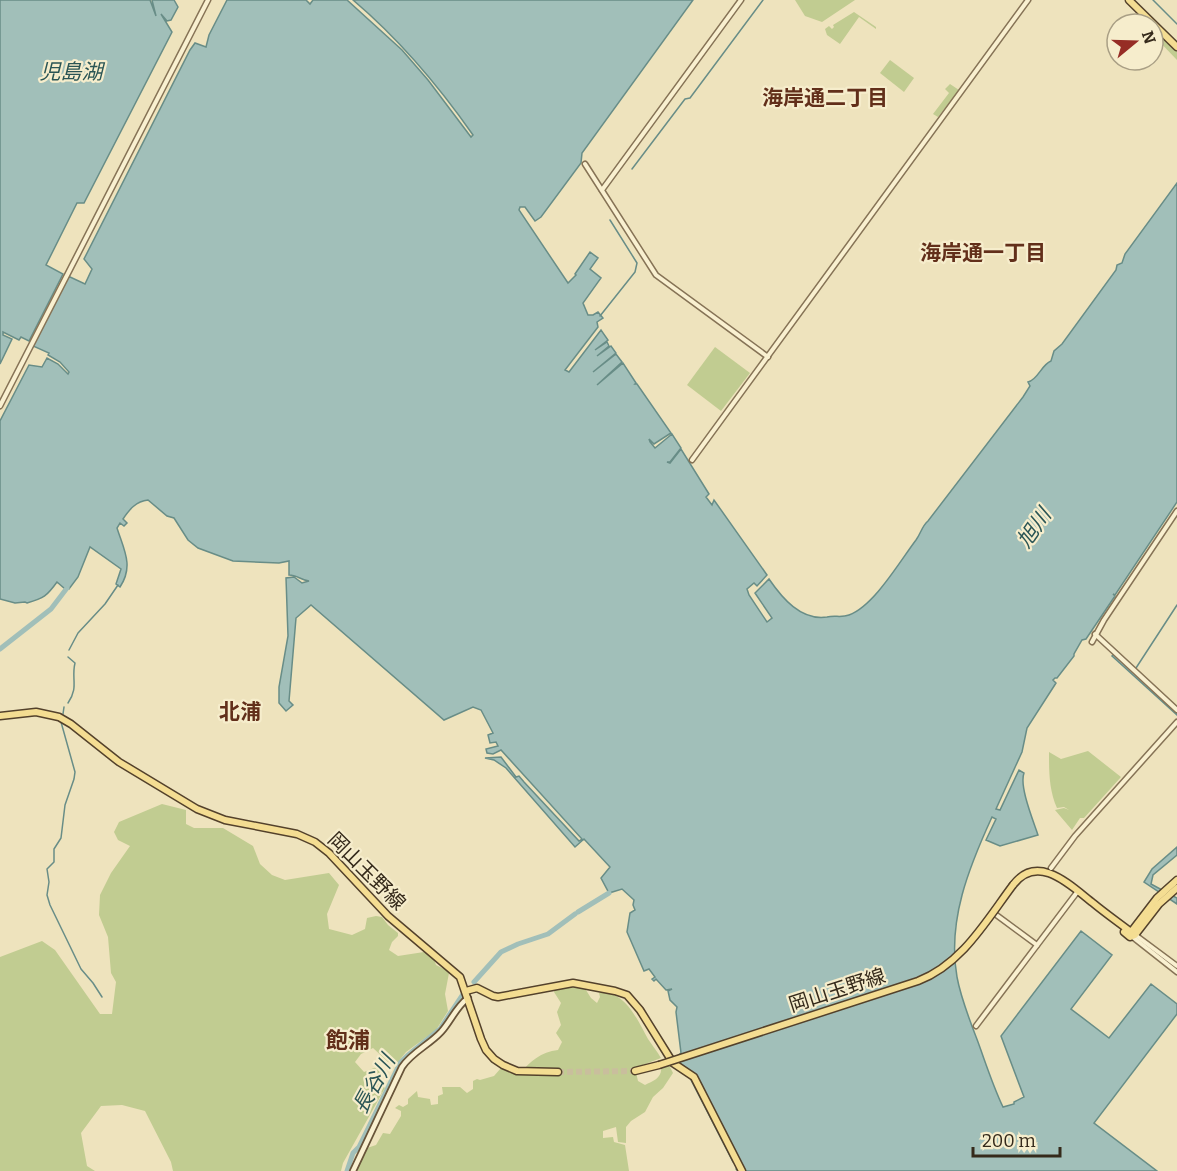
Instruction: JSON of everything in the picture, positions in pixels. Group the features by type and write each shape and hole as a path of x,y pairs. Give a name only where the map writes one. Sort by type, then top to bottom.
{"main road":[{"path":"1129,0 1175,45"},
{"name":"岡山玉野線","path":"0,716 36,712 58,717 72,724 119,762 197,809 225,820 297,834 315,842 329,853 388,916 456,971 463,980 481,1039 486,1050 494,1059 517,1071 558,1072"},
{"name":"岡山玉野線","path":"635,1071 937,973 958,956 1022,876 1041,871 1060,878 1132,934"},
{"path":"1132,934 1157,898 1177,880"},
{"path":"1132,934 1177,888"},
{"path":"353,1171 402,1067 408,1059 441,1033 467,994 477,988 498,997 573,983 627,995 640,1010 673,1063 694,1077 742,1171"}],"street":[{"path":"0,406 208,0"},
{"path":"602,190 741,0"},
{"path":"692,460 1028,0"},
{"path":"585,164 656,275 768,357"},
{"path":"1092,642 1095,634 1177,512"},
{"path":"1095,634 1177,710"},
{"path":"1051,868 1074,836 1177,722"},
{"path":"976,1026 1077,893"},
{"path":"995,914 1037,945"},
{"path":"1132,934 1177,966"},
{"path":"1132,934 1177,972"}],"green space":[{"path":"795,0 855,0 822,22 805,16"},
{"path":"854,12 876,29 859,17 840,44 827,35 825,29 829,26 832,29 833,25"},
{"path":"1165,39 1177,50 1177,60 1165,48"},
{"path":"890,60 914,78 904,92 880,73"},
{"path":"950,84 959,90 938,117 933,114 949,93 945,89"},
{"path":"715,347 750,373 721,411 687,385"},
{"path":"1088,751 1121,777 1084,818 1080,818 1072,830 1055,810 1064,808 1069,810 1064,807 1057,808 1054,801 1050,781 1049,752 1061,759"},
{"path":"162,804 186,810 186,824 194,828 223,828 253,846 260,864 272,875 285,880 329,873 339,885 327,914 329,929 352,935 365,929 367,918 382,917 398,933 389,950 398,956 424,952 434,959 436,965 449,973 445,994 448,1011 436,1030 406,1052 398,1062 388,1062 373,1048 361,1054 355,1062 364,1072 382,1067 375,1080 385,1088 343,1163 341,1171 173,1171 171,1162 145,1111 122,1105 101,1106 81,1133 87,1166 95,1171 0,1171 0,957 42,941 55,950 100,1014 112,1014 116,982 111,973 108,937 99,915 100,895 111,873 130,846 118,840 114,832 119,822"},
{"path":"571,985 584,987 597,1003 599,993 616,996 635,1015 661,1058 635,1068 638,1081 645,1085 651,1082 658,1077 661,1068 669,1065 673,1073 663,1088 653,1097 645,1112 626,1127 626,1143 618,1142 616,1127 603,1131 603,1138 613,1137 614,1142 625,1145 629,1171 357,1171 367,1148 376,1145 383,1133 390,1134 401,1116 401,1111 395,1108 408,1104 408,1099 417,1091 418,1097 430,1099 431,1105 438,1104 438,1096 443,1094 442,1087 460,1087 467,1093 473,1089 473,1081 477,1079 494,1076 501,1068 520,1074 536,1058 558,1050 562,1042 556,1033 561,1025 557,1012 561,1003 554,992 555,988"}],"water":[{"name":"児島湖","path":"0,0 150,0 156,16 152,0 174,0 178,7 171,20 167,21 161,14 172,32 84,203 77,203 46,265 63,274 29,341 21,337 19,340 3,332 3,335 12,339 0,364"},
{"name":"旭川","path":"227,0 306,0 310,4 313,0 347,0 402,50 471,137 473,135 460,116 417,63 353,0 693,0 582,153 581,163 541,217 535,221 525,207 520,207 519,210 568,283 576,275 590,252 598,258 590,269 601,278 583,303 588,315 598,312 603,318 597,322 598,327 565,370 569,372 601,330 608,340 595,350 607,342 609,346 597,356 611,346 616,353 593,372 616,354 622,362 597,385 623,363 635,384 671,433 654,444 649,439 650,442 655,448 672,434 681,448 670,462 667,462 670,463 681,449 709,494 706,497 712,505 714,500 767,575 757,586 754,583 747,589 767,622 772,618 755,593 769,579 793,607 818,617 849,615 877,593 916,540 924,525 1023,397 1030,386 1028,382 1051,361 1054,351 1062,344 1116,270 1117,265 1122,263 1125,254 1177,183 1177,502 1115,595 1113,594 1115,596 1086,639 1082,640 1074,656 1053,680 1056,683 1027,728 1022,752 996,809 1000,810 1019,770 1024,773 1023,786 1038,835 1000,846 986,840 996,819 992,817 968,875 955,935 957,977 961,993 1003,1107 1014,1104 1024,1097 1001,1036 1081,931 1112,955 1071,1009 1109,1038 1151,984 1177,1004 1177,1014 1094,1123 1157,1171 744,1171 695,1074 677,1061 676,1057 681,1053 677,1007 670,1000 668,991 672,989 666,990 656,979 654,981 652,979 655,977 649,969 644,971 627,932 630,913 635,910 634,900 622,889 609,893 601,878 610,867 584,839 575,847 506,768 494,760 485,758 501,757 516,777 519,776 579,841 582,839 501,750 493,754 487,753 486,749 498,746 496,742 490,743 488,735 493,733 481,710 473,707 444,720 311,605 296,618 289,701 293,705 286,711 279,703 279,687 288,636 286,578 294,577 302,583 309,581 289,575 289,561 279,563 233,561 198,548 188,540 174,518 167,516 148,500 133,506 123,519 127,523 124,526 120,523 117,528 127,565 120,587 116,584 121,569 90,547 78,577 69,589 57,582 45,596 27,603 0,599 0,421 29,365 42,367 47,358 58,364 68,374 69,372 60,362 48,355 49,353 33,346 68,276 85,284 92,269 84,259 190,50 195,43 206,47 209,35"},
{"path":"1114,654 1177,713 1177,715 1112,656"},
{"path":"1177,847 1177,855 1153,875 1151,884 1177,898 1177,904 1144,882 1152,869"}],"waterway":[{"path":"632,169 685,99 690,98 763,0"},
{"path":"1153,0 1177,24"},
{"path":"600,316 635,272 637,263 610,220"},
{"path":"69,650 78,633 105,604 118,585"},
{"path":"0,649 51,609 67,588"},
{"path":"1136,668 1177,605"},
{"path":"68,657 75,663 74,688 68,703"},
{"path":"63,714 64,707"},
{"path":"61,722 75,772 65,805 61,838 54,849 54,862 47,869 49,882 47,895 81,969 102,997"},
{"name":"長谷川","path":"578,912 609,893"},
{"name":"長谷川","path":"474,982 501,952 548,934 575,914"},
{"name":"長谷川","path":"347,1171 353,1153 359,1147 400,1063 440,1029 463,994"},
{"path":"690,1078 733,1162"}],"tunnel":[{"path":"558,1072 635,1071"}],"district":[{"name":"海岸通二丁目","path":"825,98"},
{"name":"海岸通一丁目","path":"983,253"},
{"name":"北浦","path":"240,712"},
{"name":"飽浦","path":"348,1040"}]}
